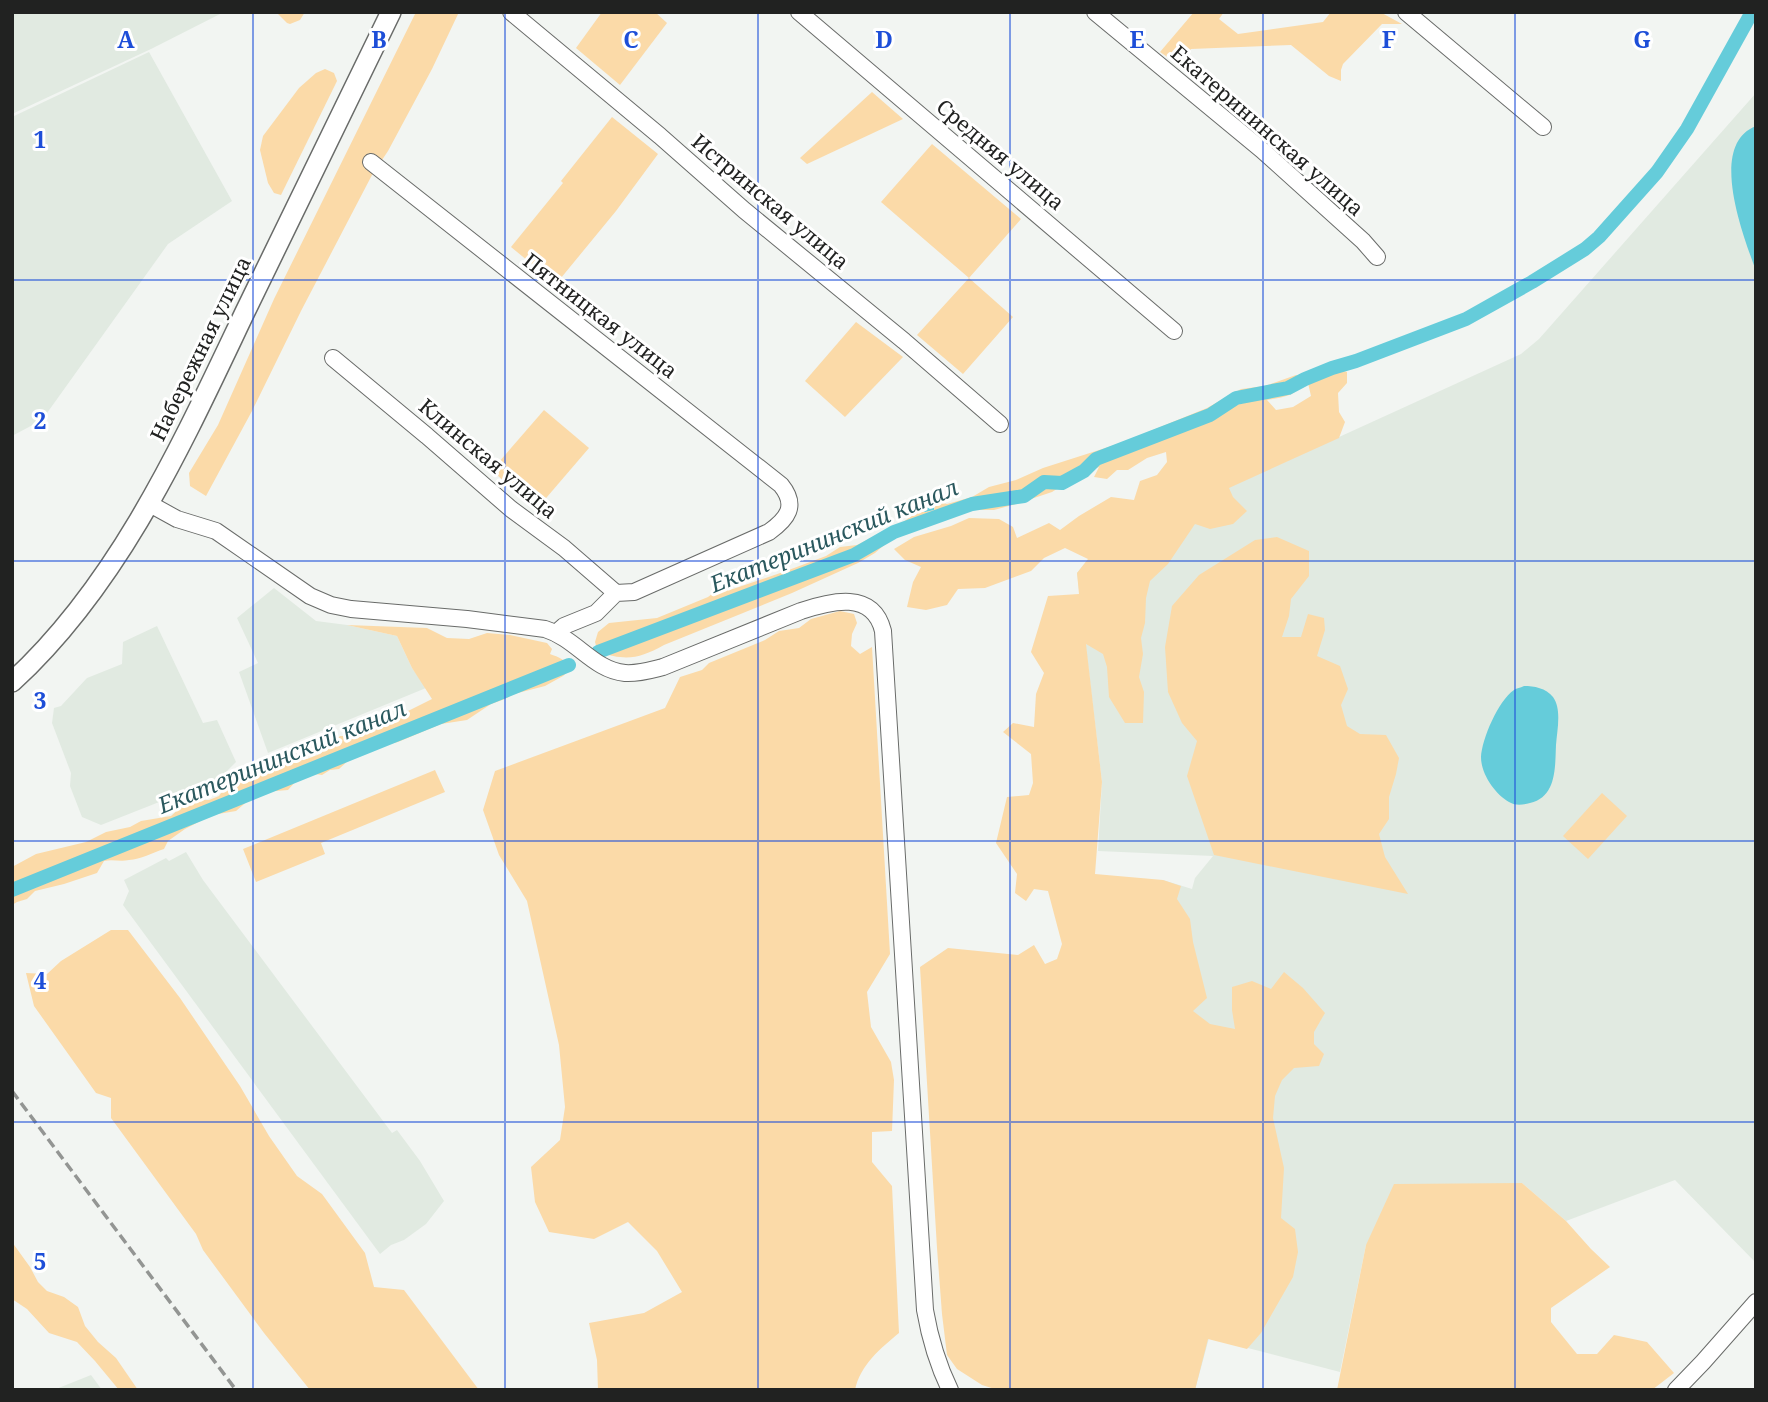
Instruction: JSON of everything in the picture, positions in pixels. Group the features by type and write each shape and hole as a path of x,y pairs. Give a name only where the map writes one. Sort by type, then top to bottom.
{"main road":[{"name":"Набережная улица","path":"12,681 52,642 92,593 148,503 228,349 391,12"}],"street":[{"name":"Истринская улица","path":"511,12 1000,424"},
{"name":"Средняя улица","path":"799,12 1174,331"},
{"name":"Екатерининская улица","path":"1095,12 1262,150 1363,241 1377,257"},
{"path":"1406,12 1543,127"},
{"name":"Пятницкая улица","path":"371,162 781,485 788,496 789,511 782,523 769,532 634,592 616,593"},
{"name":"Клинская улица","path":"333,358 616,593"},
{"path":"148,503 177,519 216,531 310,596 331,605 384,613 513,624 556,633 575,644 596,663 628,674 663,667 801,611 830,602 856,602 871,609 880,618 889,713 925,1310 932,1347 950,1390"},
{"path":"556,633 564,626 596,613 616,593"},
{"path":"1676,1390 1756,1302"}],"shaded area":[{"path":"12,12 224,12 12,114"},
{"path":"276,12 305,12 300,20 290,24"},
{"path":"416,12 459,12 432,69 388,151 372,175 206,496 190,486 189,473 218,425 274,299"},
{"path":"602,12 655,12 667,23 620,85 576,48"},
{"path":"1194,12 1224,12 1219,19 1238,34 1323,22 1331,12 1380,12 1402,24 1382,24 1343,64 1341,81 1329,76 1291,45 1191,49 1179,65 1160,52"},
{"path":"149,52 232,201 168,244 42,420 12,436 12,117"},
{"path":"325,69 334,73 337,81 281,195 274,193 268,183 260,150 263,136 299,88"},
{"path":"872,92 903,119 807,164 800,158"},
{"path":"1756,93 1756,1263 1675,1180 1566,1221 1522,1183 1366,1245 1340,1372 1209,1338 1195,1390 1049,1390 1163,880 1192,889 1195,878 1213,856 1098,851 1102,782 1077,573 1098,547 1521,354 1539,339"},
{"path":"612,117 658,154 616,211 556,284 511,247"},
{"path":"932,144 1021,219 969,278 881,202"},
{"path":"969,278 1013,317 963,374 917,335"},
{"path":"856,322 903,357 845,417 805,381"},
{"path":"1337,369 1347,372 1347,383 1338,393 1339,412 1345,422 1339,438 1229,488 1233,497 1247,511 1233,524 1210,529 1195,524 1168,564 1150,581 1141,638 1143,654 1139,677 1144,692 1143,723 1125,723 1109,697 1107,667 1103,654 1086,644 1102,782 1095,874 1163,880 1181,886 1177,899 1190,919 1207,998 1193,1011 1210,1024 1235,1029 1232,987 1252,981 1271,989 1284,972 1303,988 1325,1013 1314,1032 1314,1044 1324,1054 1319,1066 1294,1068 1282,1080 1275,1096 1273,1118 1284,1168 1281,1218 1295,1229 1298,1252 1293,1277 1261,1333 1247,1349 1208,1339 1195,1390 998,1390 982,1385 957,1369 947,1355 937,1248 920,967 948,948 1018,955 1034,945 1045,964 1057,959 1062,944 1048,891 1034,889 1026,901 1015,893 1017,874 996,843 1007,797 1029,795 1033,783 1031,754 1003,732 1013,723 1034,727 1036,694 1044,673 1031,652 1048,596 1079,594 1077,573 1088,559 1065,548 1044,558 1031,571 985,588 958,589 947,605 926,610 907,607 913,582 921,567 905,560 894,549 914,537 969,518 999,519 1013,527 1017,538 1049,523 1060,530 1111,497 1134,500 1140,481 1157,475 1167,462 1166,452 1147,458 1128,470 1117,470 1107,479 1094,477 1099,467 1077,476 1052,492 1016,504 994,510 968,510 913,528 891,539 858,563 640,656 617,657 598,652 595,642 598,632 609,623 657,618 708,597 716,591 733,589 786,571 826,556 840,547 857,545 919,511 934,510 936,501 947,504 972,497 989,487 1121,443 1207,408 1241,389 1265,386 1296,375 1305,379 1299,389 1290,395 1267,400 1276,410 1293,407 1311,396 1308,383"},
{"path":"544,410 589,448 535,511 492,470"},
{"path":"1277,537 1309,551 1309,576 1291,599 1282,637 1301,637 1308,614 1324,618 1325,630 1317,656 1340,666 1348,689 1341,705 1347,726 1360,734 1386,735 1399,758 1389,797 1389,819 1379,834 1385,857 1408,894 1214,855 1187,776 1197,741 1182,723 1168,692 1165,647 1172,606 1199,575 1255,540"},
{"path":"274,588 316,621 397,636 412,668 426,688 268,753 239,672 258,663 237,618"},
{"path":"840,611 854,614 857,623 851,646 860,654 872,647 890,954 867,992 871,1027 891,1062 894,1080 892,1131 872,1132 872,1162 892,1186 899,1333 866,1365 855,1390 598,1390 597,1360 589,1323 644,1313 682,1292 657,1251 628,1222 594,1239 549,1232 535,1202 531,1167 560,1140 565,1107 559,1045 527,901 499,855 483,810 495,771 665,708 680,677 702,670 709,663 765,640 779,631 799,628 811,619"},
{"path":"347,625 427,628 447,638 469,639 487,633 510,635 547,643 552,649 550,654 565,661 570,670 545,686 514,694 491,704 467,720 441,724 398,742 380,746 351,758 339,769 322,775 303,777 288,790 264,792 251,798 236,811 212,815 185,829 168,841 164,849 123,861 104,861 97,873 35,891 27,899 12,905 12,867 36,854 86,842 106,832 130,827 141,821 171,816 184,804 219,796 228,783 235,780 249,782 260,773 293,758 307,759 320,754 340,736 353,736 380,729 432,699 412,668 397,636"},
{"path":"157,626 203,723 217,720 236,762 220,778 101,825 82,817 70,786 71,773 52,723 54,708 61,706 87,678 122,664 123,642"},
{"path":"435,770 445,792 321,843 325,854 256,882 243,849"},
{"path":"1602,793 1627,816 1588,859 1563,836"},
{"path":"186,852 203,880 392,1133 397,1130 420,1161 444,1201 426,1224 380,1254 123,905 129,891 124,880 166,858 169,861"},
{"path":"111,930 128,930 180,998 297,1176 322,1194 365,1253 374,1287 404,1290 479,1390 310,1390 264,1333 111,1118 111,1098 96,1093 34,1006 26,973 47,974 61,961"},
{"path":"1522,1183 1566,1221 1610,1267 1551,1308 1551,1322 1577,1354 1597,1354 1614,1335 1647,1342 1674,1373 1652,1390 1337,1390 1366,1245 1394,1184"},
{"path":"12,1242 47,1291 64,1297 78,1307 85,1326 116,1358 138,1390 119,1390 77,1342 49,1333 27,1309 12,1299"},
{"path":"91,1375 102,1390 54,1390 61,1387"}],"water":[{"path":"1756,126 1756,271 1738,215 1731,171 1734,152 1741,136"},
{"path":"935,495 934,510 919,511 916,505 919,497"},
{"path":"1524,686 1540,688 1553,697 1558,720 1550,788 1539,800 1519,805 1509,802 1494,789 1483,770 1481,757 1497,711 1508,695"}],"waterway":[{"name":"Екатерининский канал","path":"598,652 854,555 894,532 972,504 1024,496 1044,482 1062,483 1084,471 1096,459 1210,415 1236,398 1288,388 1332,368 1466,319 1532,282 1585,249 1599,237 1657,172 1687,129 1752,12"},
{"name":"Екатерининский канал","path":"12,890 569,665"}],"railway":[{"path":"12,1091 236,1390"}]}
